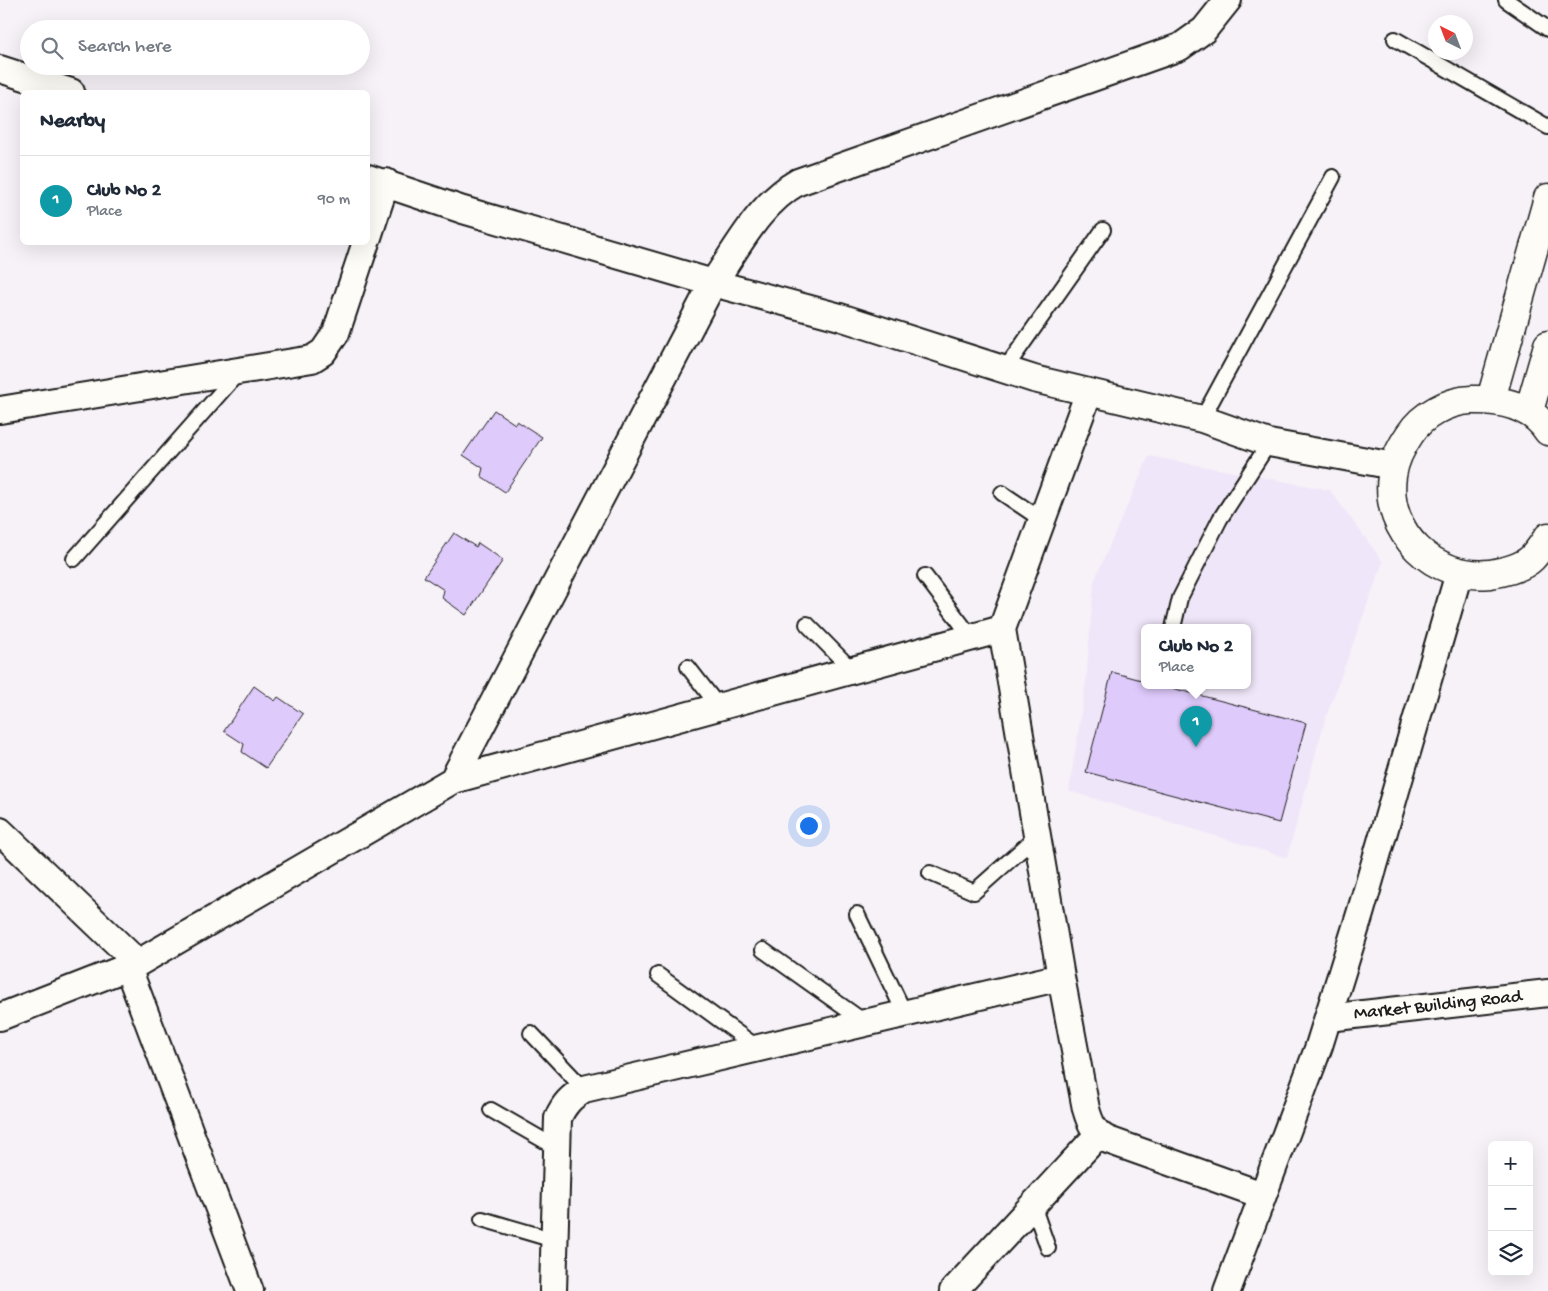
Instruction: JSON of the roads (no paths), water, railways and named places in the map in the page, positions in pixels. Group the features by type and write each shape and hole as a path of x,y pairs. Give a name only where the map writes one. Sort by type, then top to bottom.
{"street":[{"path":"453,780 713,283 760,214 782,192 798,182 1180,47 1204,30 1228,0"},
{"path":"0,69 65,90"},
{"path":"370,223 376,180 463,210 713,283 840,317 1034,379 1202,419 1269,443 1394,466"},
{"path":"1491,399 1548,198"},
{"path":"0,410 312,359 323,352 336,333 365,245"},
{"path":"1529,411 1548,345"},
{"path":"1089,392 1002,629 1061,978 1086,1109 1091,1124 1098,1135 1262,1195"},
{"path":"1548,431 1529,411 1491,399 1462,400 1436,410 1414,428 1399,451 1392,478 1393,506 1403,532 1421,553 1444,568 1474,575 1504,572 1531,559 1548,538"},
{"path":"1227,1291 1328,1018 1459,573"},
{"path":"0,1018 133,966 453,780 1002,629"},
{"path":"0,831 133,966 250,1291"},
{"path":"553,1291 558,1118 564,1105 572,1096 584,1090 758,1048 1061,978"},
{"name":"Market Building Road","path":"1328,1018 1548,993"},
{"path":"954,1291 1098,1135"}],"lane":[{"path":"1506,0 1548,29"},
{"path":"1395,39 1548,127"},
{"path":"1202,419 1333,178"},
{"path":"1005,369 1103,230"},
{"path":"74,559 240,371"},
{"path":"1174,624 1180,598 1220,519 1269,443"},
{"path":"1002,493 1042,520"},
{"path":"925,576 972,638"},
{"path":"807,624 853,671"},
{"path":"688,666 719,708"},
{"path":"930,873 974,892 1037,836"},
{"path":"857,914 906,1014"},
{"path":"762,950 866,1023"},
{"path":"658,975 758,1048"},
{"path":"531,1033 584,1090"},
{"path":"491,1110 557,1148"},
{"path":"1033,1205 1048,1248"},
{"path":"482,1219 554,1240"}],"place":[{"name":"Club No 2","path":"1196,747"}]}
